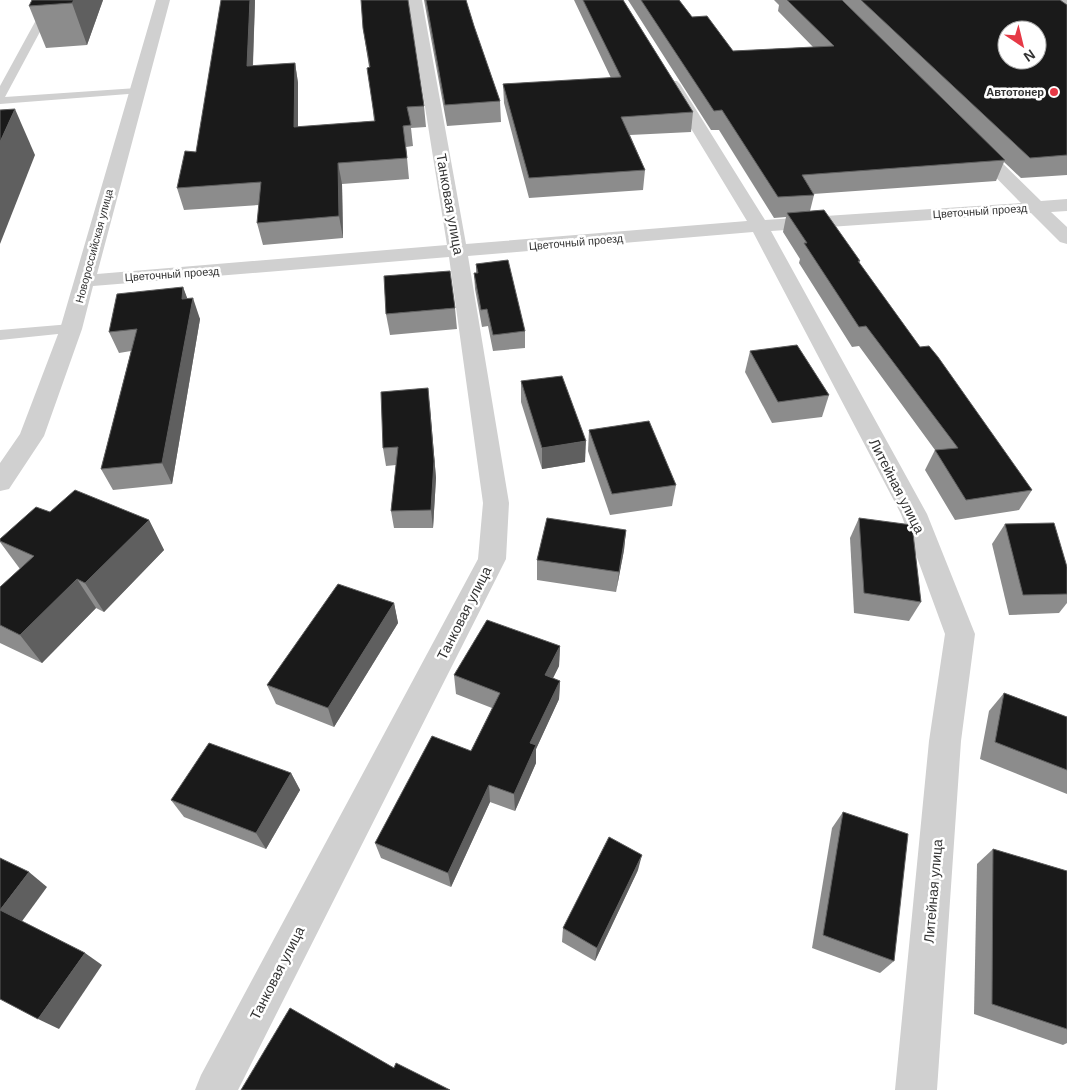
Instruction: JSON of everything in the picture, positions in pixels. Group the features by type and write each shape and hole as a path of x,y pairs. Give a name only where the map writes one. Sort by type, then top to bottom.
{"street":[{"name":"Новороссийская улица","path":"0,482 32,436 72,329 163,0"},
{"name":"Танковая улица","path":"216,1090 492,559 496,503 458,252 415,0"},
{"name":"Литейная улица","path":"661,65 747,204 757,226 914,514 960,634 945,741 916,1090"},
{"path":"966,137 1067,238"},
{"name":"Цветочный проезд","path":"85,281 458,252 757,226 1067,205"}],"lane":[{"path":"0,96 52,0"},
{"path":"0,101 138,90"},
{"path":"0,335 72,329"}],"building":[{"path":"32,0 74,0 72,3 29,6"},
{"path":"221,0 250,0 247,66 295,63 294,127 375,121 367,68 370,67 363,28 361,0 408,0 424,106 407,107 411,125 403,126 407,158 338,163 339,216 257,223 261,182 177,188 185,151 196,152"},
{"path":"426,0 466,0 500,101 445,105"},
{"path":"583,0 623,0 693,112 621,117 645,170 529,178 503,84 621,77"},
{"path":"641,0 679,0 692,17 707,16 733,51 834,46 787,0 842,0 1005,160 802,175 814,195 778,197 722,110 714,111"},
{"path":"861,0 1060,0 1067,5 1067,155 1030,158"},
{"path":"15,109 0,142 0,110"},
{"path":"824,210 920,347 929,346 938,357 1032,490 966,500 935,450 958,448 866,326 859,327 804,243 807,243 787,213"},
{"path":"508,260 525,331 493,335 487,309 481,310 474,273 478,273 476,264"},
{"path":"450,271 455,308 386,314 384,276"},
{"path":"183,287 182,299 193,298 162,463 101,469 137,329 109,332 117,294"},
{"path":"797,345 829,395 778,402 750,351"},
{"path":"562,376 586,441 542,448 521,381"},
{"path":"428,388 434,461 431,510 391,511 398,447 383,448 381,392"},
{"path":"649,421 676,485 612,494 589,430"},
{"path":"75,490 149,520 85,583 77,579 20,635 0,625 0,587 34,556 0,541 0,539 36,507 50,512"},
{"path":"547,518 626,530 619,572 537,560"},
{"path":"859,518 912,525 921,602 864,593"},
{"path":"1054,523 1067,567 1067,594 1023,595 1005,524"},
{"path":"338,584 394,603 328,708 267,685"},
{"path":"487,620 560,646 545,675 560,681 530,743 536,745 514,794 489,785 448,873 375,843 432,736 471,751 500,693 454,675"},
{"path":"1004,693 1067,717 1067,770 995,742"},
{"path":"209,743 291,773 256,833 171,800"},
{"path":"843,812 908,834 894,961 823,935"},
{"path":"609,837 642,855 597,948 563,928"},
{"path":"993,849 1067,871 1067,1029 992,1004"},
{"path":"0,858 29,872 0,910"},
{"path":"0,910 85,953 38,1019 0,999"},
{"path":"290,1008 394,1068 396,1063 450,1090 241,1090"}],"place":[{"name":"Автотонер","path":"1054,92"}]}
